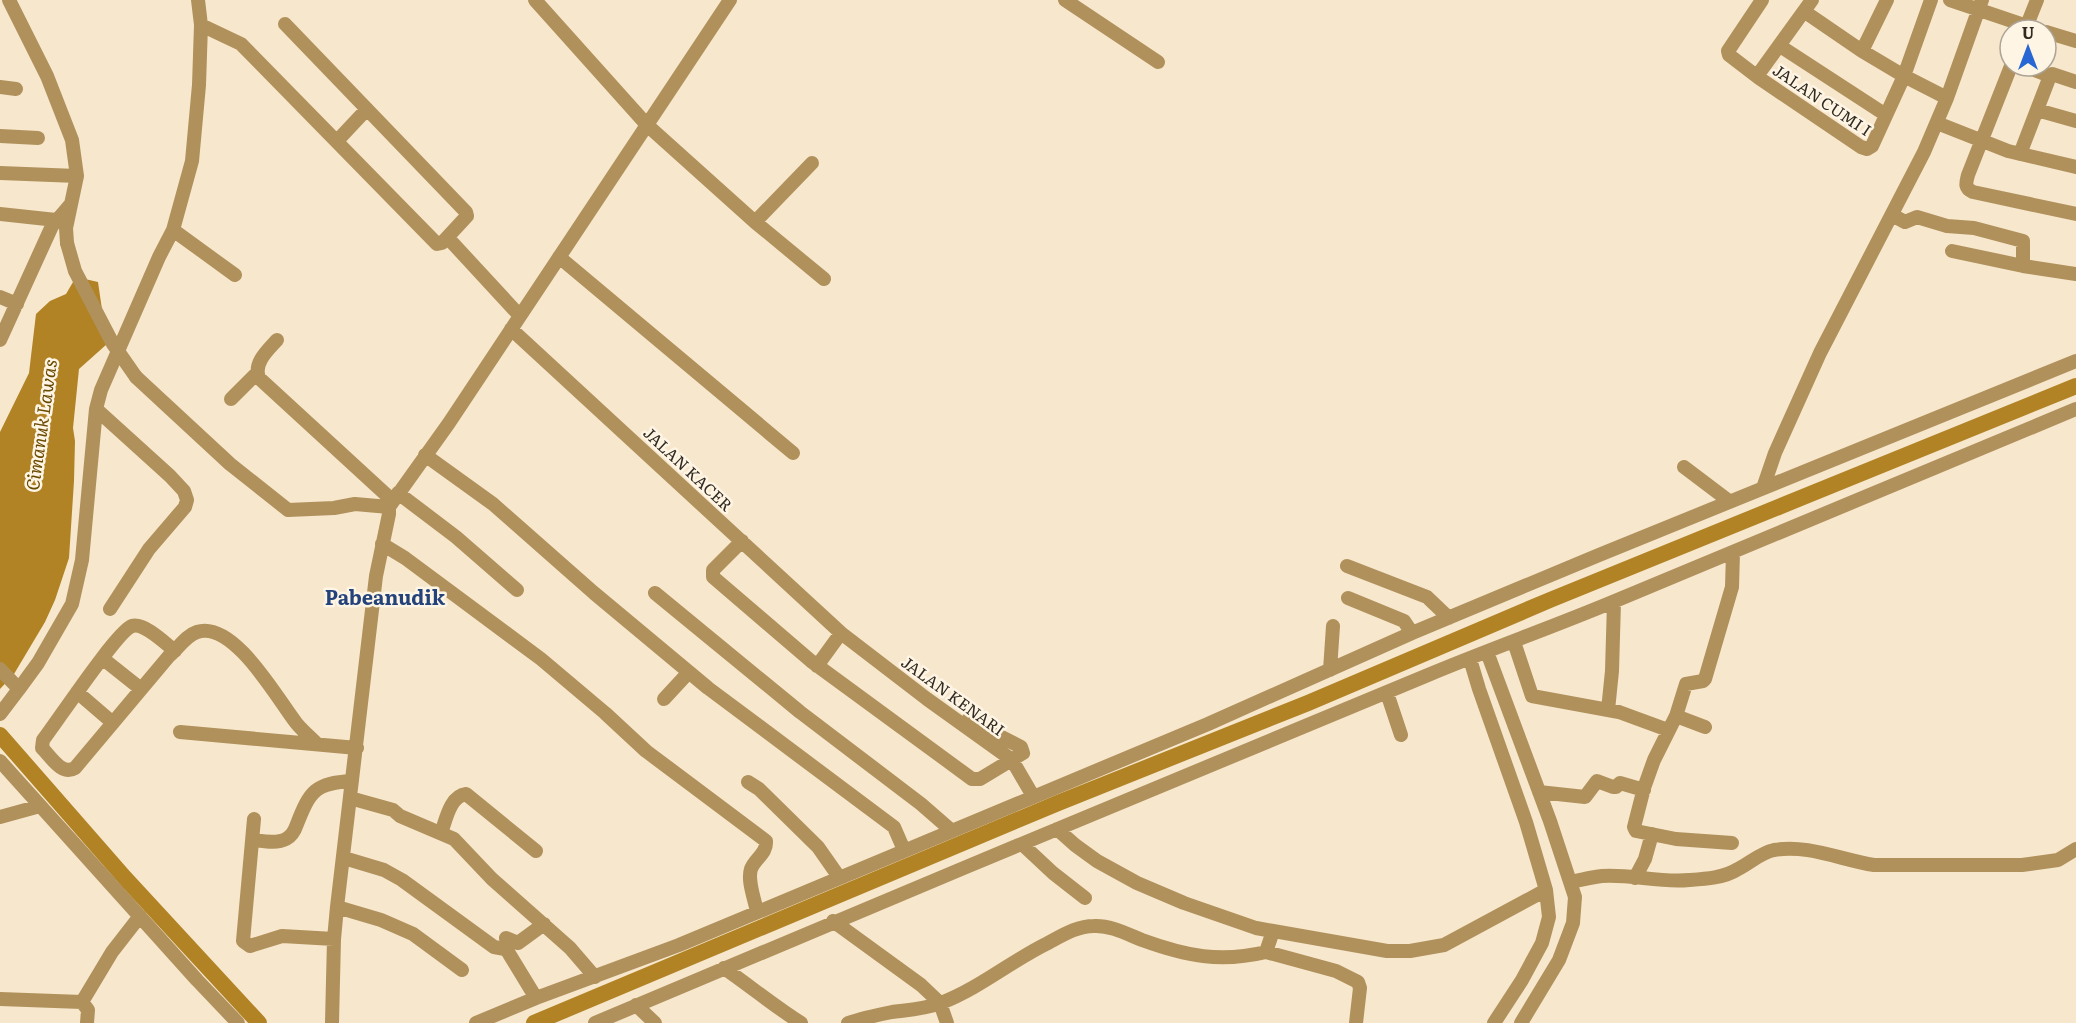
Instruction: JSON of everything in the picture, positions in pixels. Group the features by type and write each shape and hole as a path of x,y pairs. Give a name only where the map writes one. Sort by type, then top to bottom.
{"street":[{"path":"9,0 56,94 72,140 77,176 66,228 67,243 75,271 113,344 136,377 230,464 288,510 334,508 393,500"},
{"path":"2,712 38,663 72,604 82,560 96,409 101,390 159,257 173,231 192,161 199,85 201,25 198,0"},
{"path":"535,0 647,125 755,222 824,279"},
{"path":"1065,0 1158,63"},
{"name":"JALAN CUMI I","path":"1762,0 1728,51 1729,55 1818,118 1868,149 1872,146 1886,115"},
{"path":"1862,51 1887,0"},
{"path":"1780,46 1886,115 1904,76 1931,0"},
{"path":"1950,0 1980,5 2007,18"},
{"path":"2033,18 2037,0"},
{"path":"332,1023 337,907 373,600 382,544 393,500 449,423 647,125 722,3"},
{"path":"1762,488 1775,453 1820,353 1937,123 1980,5"},
{"path":"1757,76 1808,6 1862,51 1947,98"},
{"path":"201,25 241,44 440,245 467,216 466,212 285,24"},
{"path":"2058,36 2076,41"},
{"path":"2058,76 2076,82"},
{"path":"2006,78 1968,175 1966,186 1968,190 2076,214"},
{"path":"2020,154 2049,78"},
{"path":"0,87 16,89"},
{"path":"337,141 367,109"},
{"path":"2037,110 2076,121"},
{"path":"1937,123 2008,151 2076,166"},
{"path":"0,136 38,138"},
{"path":"755,222 812,163"},
{"path":"0,172 77,176"},
{"path":"0,340 56,220 70,205"},
{"path":"0,214 56,220"},
{"path":"1892,215 1905,222 1917,217 1947,226 1974,228 2023,241 2023,266"},
{"path":"173,231 235,274"},
{"path":"448,238 520,316"},
{"path":"1952,251 2076,274"},
{"path":"559,257 793,453"},
{"path":"0,297 17,304"},
{"name":"JALAN KACER","path":"511,329 841,633"},
{"path":"231,399 257,373 260,361 277,340"},
{"path":"476,1023 757,912 1208,724 1412,633 1729,501 2076,361"},
{"path":"257,373 261,380 393,500 456,537 517,591"},
{"path":"96,409 170,476 184,491 187,500 185,507 149,549 110,609"},
{"path":"596,1023 833,921 1478,655 1733,553 2070,411"},
{"path":"425,455 493,504 594,593 690,672 894,827 904,850"},
{"path":"1684,467 1729,501"},
{"path":"742,541 714,570 713,577 817,666 972,780 980,780 1012,760 1034,796"},
{"path":"382,544 405,558 541,659 605,713 646,752 766,841 766,849 751,869 757,912"},
{"path":"1732,843 1682,840 1636,831 1634,827 1644,790 1676,716 1686,684 1705,679 1732,587 1733,553"},
{"path":"1347,566 1427,597 1449,618"},
{"path":"655,593 800,712 921,804 952,831"},
{"path":"1348,598 1404,621 1412,633"},
{"path":"1608,710 1612,671 1614,602"},
{"path":"175,651 150,631 139,626 131,626 120,635 77,692 42,744 42,748 64,770 70,771 75,768 185,640 198,632 208,631 233,642 269,683 298,726 317,744"},
{"path":"1330,670 1333,626"},
{"path":"817,666 841,633"},
{"name":"JALAN KENARI","path":"841,633 927,699 1021,747 1023,753 1012,760"},
{"path":"1514,642 1531,695 1636,717 1668,730"},
{"path":"1478,655 1539,792 1575,897 1570,934 1559,960 1521,1023"},
{"path":"1478,655 1479,689 1526,822 1546,890 1549,917 1542,943 1522,980 1494,1023"},
{"path":"102,658 141,689"},
{"path":"0,669 19,689"},
{"path":"664,699 690,672"},
{"path":"77,692 113,723"},
{"path":"1387,693 1401,735"},
{"path":"1676,716 1705,727"},
{"path":"180,732 357,748"},
{"path":"0,761 238,1023"},
{"path":"253,840 276,842 286,840 295,830 304,806 312,794 321,786 332,782 352,781"},
{"path":"1539,792 1585,797 1597,781 1613,787 1620,783 1644,790"},
{"path":"748,782 759,789 818,847 839,877"},
{"path":"441,833 453,802 457,797 466,794 536,851"},
{"path":"350,798 393,810 400,816 454,839 492,879 570,948 595,977"},
{"path":"0,817 40,806"},
{"path":"254,819 243,942 250,946 282,936 334,939"},
{"path":"1057,829 1097,861 1137,883 1205,910 1256,928 1387,951 1428,949 1444,945 1546,890"},
{"path":"1635,878 1645,859 1652,834"},
{"path":"1023,844 1053,873 1085,898"},
{"path":"1570,882 1602,876 1657,881 1686,881 1714,877 1738,870 1753,859 1773,850 1811,850 1874,865 2022,865 2058,860 2076,849"},
{"path":"344,858 384,870 402,880 494,948 508,952 536,998"},
{"path":"337,907 381,920 413,934 462,970"},
{"path":"82,1002 112,952 140,916"},
{"path":"833,921 921,985 940,1003 947,1023"},
{"path":"506,938 518,943 544,924"},
{"path":"848,1023 891,1018 940,1003 972,990 1026,955 1070,931 1093,926 1113,929 1178,952 1205,957 1245,957 1266,952 1336,971 1358,982 1360,987 1356,1023"},
{"path":"1266,952 1273,931"},
{"path":"724,968 801,1023"},
{"path":"0,999 82,1002"},
{"path":"82,1002 88,1010 87,1023"},
{"path":"636,1005 655,1023"}],"water":[{"name":"Cimanuk Lawas","path":"76,277 98,282 107,344 79,369 73,428 74,481 69,558 45,622 14,674 0,689 0,432 29,373 36,314 50,301 66,294"}],"waterway":[{"path":"534,1023 1058,803 1308,703 1550,600 2076,386"},
{"path":"2074,387 2076,392"},
{"path":"0,735 125,878 259,1023"}],"district":[{"name":"Pabeanudik","path":"385,598"}]}
